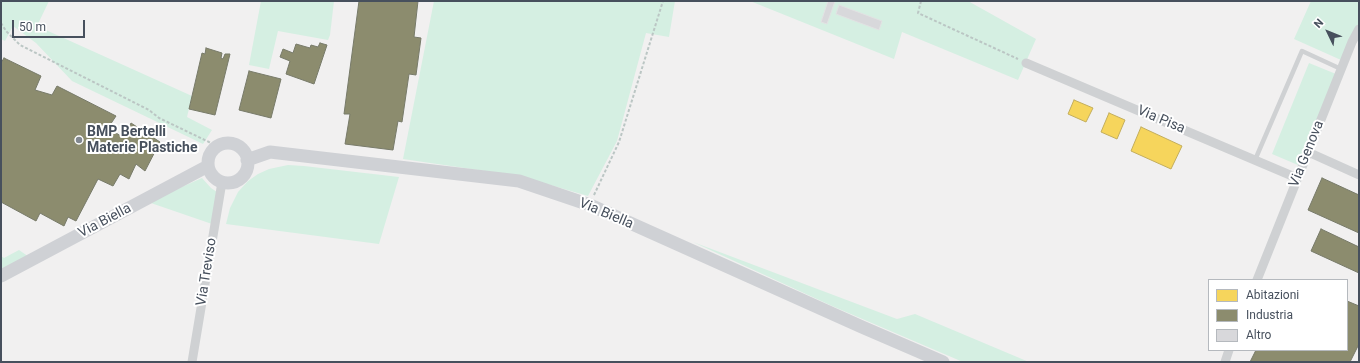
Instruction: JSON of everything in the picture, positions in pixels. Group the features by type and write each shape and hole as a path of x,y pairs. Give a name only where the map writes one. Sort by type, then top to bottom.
{"street":[{"name":"Via Genova","path":"1257,279 1341,69 1359,29"},
{"name":"Via Pisa","path":"1026,63 1297,178"},
{"path":"229,144 241,148 247,160 245,173 235,182 229,183 222,182 213,176 208,166 210,156 216,147 229,144"},
{"name":"Via Biella","path":"247,160 270,152 519,181 590,206 943,362"},
{"path":"1308,152 1359,175"},
{"name":"Via Biella","path":"1,276 208,166"},
{"name":"Via Treviso","path":"192,362 222,182"},
{"path":"1225,362 1229,351"}],"lane":[{"path":"1255,160 1302,51 1341,69"}],"path":[{"path":"590,206 619,142 663,1"},
{"path":"917,1 921,2 918,12 1026,63"},
{"path":"1,23 6,31 20,45 149,110 159,118 210,142 216,147"}],"green space":[{"path":"1,1 49,1 37,26 192,96 187,117 212,130 203,144 72,81 36,43 13,26 5,41 1,39"},
{"path":"261,1 334,1 330,35 328,40 278,31 269,69 249,65"},
{"path":"434,1 675,1 669,37 646,33 617,141 588,196 519,176 403,159"},
{"path":"750,1 968,1 1036,39 1018,80 902,32 894,59"},
{"path":"1311,1 1359,1 1359,26 1341,60 1294,39"},
{"path":"1309,63 1336,74 1298,165 1272,154"},
{"path":"288,165 399,177 379,244 226,224 230,208 238,192 248,181 269,169"},
{"path":"202,178 217,192 212,224 148,202"},
{"path":"693,242 897,319 915,314 1029,362 963,362 832,306"},
{"path":"19,250 32,259 1,274 1,256 4,258"}],"building: Abitazioni":[{"path":"1074,100 1093,108 1086,122 1068,114"},
{"path":"1109,113 1125,120 1117,139 1101,132"},
{"path":"1141,127 1182,146 1171,169 1131,151"}],"building: Industria":[{"path":"359,1 418,1 414,37 421,38 416,75 409,74 402,122 398,121 393,150 345,144 350,114 344,114"},
{"path":"320,43 327,45 314,84 286,74 290,61 280,57 283,49 293,53 296,44 310,48 311,45 318,47"},
{"path":"206,48 222,53 221,58 223,59 225,54 230,54 215,115 189,109 202,53 205,54"},
{"name":"BMP Bertelli Materie Plastiche","path":"4,58 41,76 35,90 52,95 57,86 116,116 108,128 124,138 131,123 160,142 145,171 136,164 129,179 120,174 113,186 98,179 76,221 68,217 64,226 40,213 36,221 1,202 1,63"},
{"path":"249,71 281,79 271,118 239,110"},
{"path":"1322,178 1359,195 1359,233 1308,210"},
{"path":"1321,229 1359,247 1359,273 1311,251"},
{"path":"1348,301 1359,306 1359,344 1350,362 1250,362 1256,351 1348,351"}],"building: Altro":[{"path":"828,1 835,1 827,24 821,22"},
{"path":"839,5 882,21 879,30 836,14"}],"place":[{"name":"BMP Bertelli Materie Plastiche","path":"79,140"}]}
